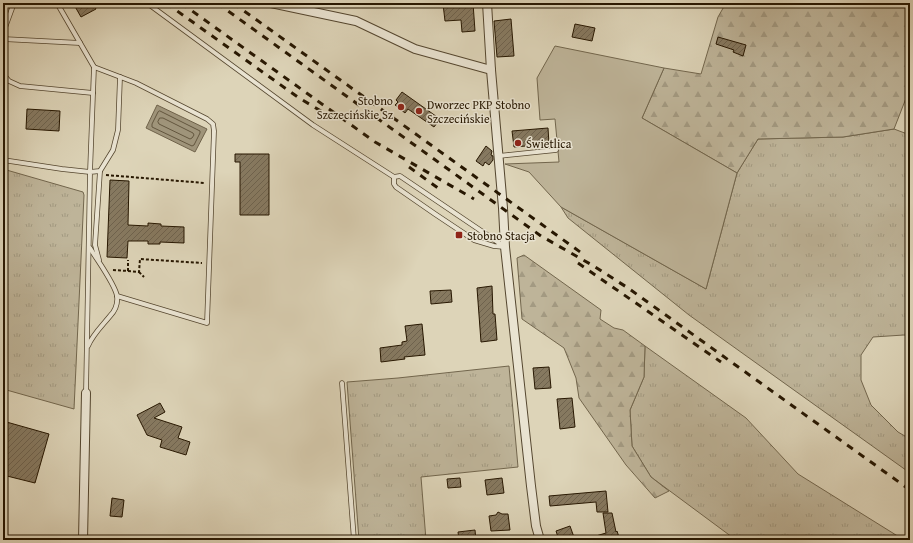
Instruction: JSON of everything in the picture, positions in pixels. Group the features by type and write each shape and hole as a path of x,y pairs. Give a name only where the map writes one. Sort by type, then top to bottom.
{"street":[{"path":"271,3 356,21 415,49 491,70"},
{"path":"487,3 505,247 531,486 536,526 540,540"},
{"path":"83,540 86,393"}],"lane":[{"path":"3,33 14,3"},
{"path":"57,3 94,66 90,172 86,393"},
{"path":"147,3 313,125 394,177 400,176 505,247"},
{"path":"3,38 80,43"},
{"path":"94,66 136,83 207,119 213,124 207,323 117,296"},
{"path":"3,74 9,81 20,86 93,93"},
{"path":"101,268 95,245 100,171 113,150 118,130 120,77"},
{"path":"498,156 556,150"},
{"path":"3,160 62,169 90,172 100,171"},
{"path":"394,177 394,184 396,187 474,240 486,244 505,247"},
{"path":"87,350 92,338 114,311 117,303 117,296 112,285 89,246"},
{"path":"342,383 354,540"}],"path":[{"path":"100,171 107,176 212,184"},
{"path":"105,181 107,176"},
{"path":"139,272 140,259 209,263"},
{"path":"128,260 128,271"},
{"path":"112,270 139,272 144,277"}],"green space":[{"path":"726,3 910,3 910,88 894,129 843,137 758,139 737,173 642,118 664,68 701,74 718,17"},
{"path":"555,46 664,68 642,118 737,173 706,289 561,207 529,172 505,164 559,162 555,119 540,120 537,78"},
{"path":"894,129 910,135 910,336 873,337 861,355 861,380 871,405 898,432 910,439 910,473 689,315 568,218 561,207 706,289 737,173 758,139 843,137"},
{"path":"3,169 83,192 84,195 74,409 3,389"},
{"path":"524,255 601,310 600,319 614,328 623,330 645,346 644,377 630,410 632,446 651,477 669,491 655,498 626,465 579,398 576,378 564,348 522,319 517,258"},
{"path":"645,346 746,418 798,474 904,540 736,540 651,477 632,446 630,410 644,377"},
{"path":"509,366 518,467 421,477 426,540 359,540 347,382"}],"water":[{"path":"157,105 207,129 195,152 146,128"}],"building":[{"path":"73,3 93,3 96,9 81,17"},
{"path":"473,3 475,31 462,32 461,20 445,21 443,4"},
{"path":"511,19 514,56 497,57 494,21"},
{"path":"575,24 595,28 592,41 572,37"},
{"path":"718,37 746,45 743,56 733,52 734,50 716,44"},
{"name":"Dworzec PKP Stobno Szczecińskie","path":"402,92 440,119 434,127 408,109 405,113 395,105 398,102 396,100"},
{"path":"27,109 60,111 59,131 26,129"},
{"path":"548,128 549,144 514,147 512,131"},
{"path":"486,146 492,151 491,155 493,156 493,160 489,165 485,162 483,166 476,161"},
{"path":"235,154 269,154 269,215 240,215 240,162 235,162"},
{"path":"110,180 129,181 128,225 148,226 148,223 161,224 161,226 184,227 184,243 160,242 160,244 148,244 148,241 128,241 127,258 107,257"},
{"path":"492,286 493,314 495,314 497,340 481,342 477,288"},
{"path":"451,290 452,302 431,304 430,291"},
{"path":"422,324 425,355 404,357 405,359 381,362 380,348 402,345 402,342 407,341 405,326"},
{"path":"549,367 551,388 535,389 533,368"},
{"path":"572,398 575,427 560,429 557,399"},
{"path":"160,403 165,412 154,418 182,427 178,438 190,442 186,455 160,447 162,440 147,435 137,415"},
{"path":"3,421 49,434 35,483 3,475"},
{"path":"460,478 461,487 448,488 447,479"},
{"path":"502,478 504,493 487,495 485,480"},
{"path":"606,491 608,512 597,512 596,502 550,506 549,496"},
{"path":"112,498 124,500 122,517 110,516"},
{"path":"498,512 508,514 510,530 491,531 489,516 496,515"},
{"path":"603,513 612,513 616,532 617,531 620,540 589,540 589,538 606,533"},
{"path":"570,526 575,540 559,540 556,531"},
{"path":"475,530 476,540 459,540 458,532"}],"railway":[{"path":"166,3 299,98 336,120"},
{"path":"181,3 375,142 474,199"},
{"path":"217,3 541,236 592,265 628,288 910,490"},
{"path":"233,3 583,254"},
{"path":"409,167 442,191"},
{"path":"578,263 721,362"}],"place":[{"name":"Stobno Szczecińskie Sz","path":"401,107"},
{"name":"Dworzec PKP Stobno Szczecińskie","path":"419,111"},
{"name":"Świetlica","path":"518,143"},
{"name":"Stobno Stacja","path":"459,235"}]}
